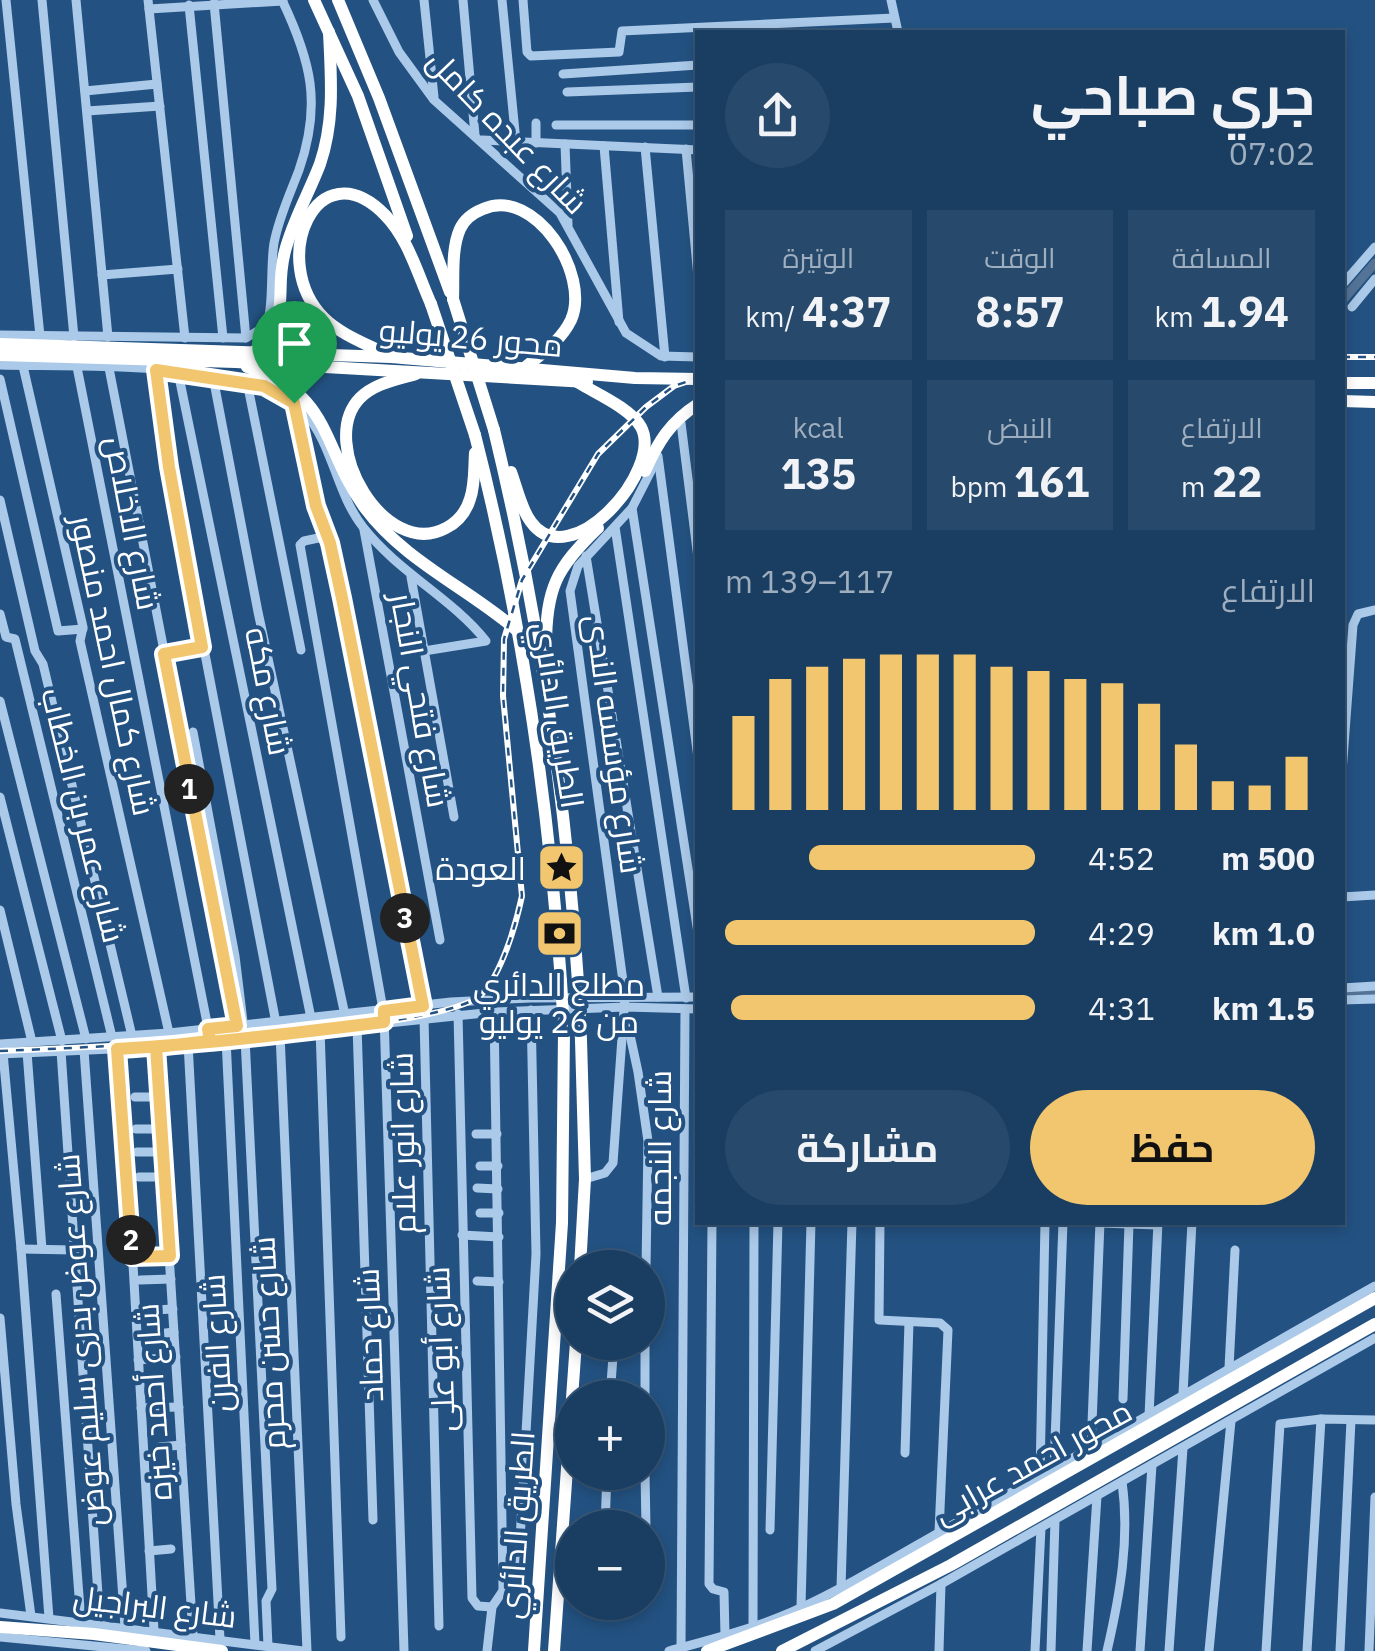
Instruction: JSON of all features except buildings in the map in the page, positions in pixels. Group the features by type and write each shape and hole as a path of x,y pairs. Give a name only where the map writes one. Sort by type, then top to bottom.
{"highway":[{"name":"الطريق الدائري","path":"338,0 453,298 494,430 542,631 570,862 578,982 585,1179 581,1250"},
{"name":"الطريق الدائري","path":"314,1 358,96 476,435 521,636 553,868 564,1031 564,1165 557,1336 534,1651"},
{"path":"255,351 279,318 284,254 326,144 331,108 328,32"},
{"path":"391,357 325,319 307,294 298,250 303,222 310,210 334,196 348,195 373,204 399,233 431,304"},
{"path":"453,298 457,238 467,219 486,207 500,204 523,209 540,224 569,266 576,295 562,336 523,369"},
{"name":"محور 26 يوليو","path":"0,344 391,357 695,379"},
{"name":"محور 26 يوليو","path":"0,355 236,362 695,386"},
{"path":"236,362 277,378 300,394 316,413 350,484 379,525 416,558 466,590 521,636"},
{"path":"428,371 370,389 357,400 348,416 344,432 346,450 368,496 402,530 429,534 442,531 454,524 470,501 476,435"},
{"path":"494,430 532,524 555,536 572,536 589,528 626,491 638,468 644,442 640,427 630,417 576,382"},
{"path":"1345,383 1375,383"},
{"path":"1345,401 1375,402"},
{"path":"542,631 558,572 573,552 627,500 672,423 695,410"},
{"name":"محور احمد عرابى","path":"707,1651 834,1604 1375,1298"},
{"name":"محور احمد عرابى","path":"782,1651 951,1565 1375,1324"},
{"name":"الطريق الدائري","path":"554,1651 575,1360"},
{"path":"3,1634 94,1634 221,1645"}],"street":[{"path":"6,0 40,336"},
{"path":"42,0 74,337"},
{"path":"76,0 108,337"},
{"name":"شارع عبده كامل","path":"373,0 399,52 434,100 549,201 568,225 620,325 647,350 664,357"},
{"path":"424,0 434,100"},
{"path":"462,0 478,137 692,149 695,212"},
{"path":"502,0 516,142"},
{"path":"523,0 531,56 619,52 622,31 894,18"},
{"path":"891,0 897,30"},
{"path":"0,333 74,337 185,338 246,338 260,332 269,319 276,235 306,148 312,113 306,55 282,1 148,4 185,338"},
{"path":"208,2 246,338"},
{"path":"190,5 223,338"},
{"path":"563,74 695,65"},
{"path":"85,91 157,84"},
{"path":"567,92 695,86"},
{"path":"87,111 160,106"},
{"path":"536,123 536,143"},
{"path":"556,124 695,125"},
{"path":"566,144 568,225"},
{"path":"604,146 620,325"},
{"path":"645,147 664,357 695,356"},
{"path":"1345,282 1375,247"},
{"path":"102,275 178,269"},
{"path":"1352,307 1375,279"},
{"path":"0,365 178,372 248,382 279,392 315,426 340,488 364,529 411,577 466,618 486,641 424,652"},
{"name":"شارع كمال احمد منصور","path":"24,366 83,629 80,641 169,1032"},
{"name":"شارع الاخلاص","path":"77,368 210,1041"},
{"path":"108,368 179,734 243,1031"},
{"path":"156,370 169,467 202,647 276,1022"},
{"name":"شارع مكه","path":"178,372 311,1018"},
{"path":"213,377 345,1015"},
{"path":"0,379 58,631 83,629"},
{"path":"248,382 301,650"},
{"path":"294,403 316,506 328,536 423,1006"},
{"name":"شارع مؤسسه الندى","path":"585,1179 605,1173 613,1163 625,1002 570,605 573,578 586,556 632,508 658,456 680,424 695,411"},
{"path":"680,424 695,536"},
{"path":"658,456 695,735"},
{"path":"0,500 132,1036"},
{"path":"632,508 695,915"},
{"path":"1,1050 27,1052 85,1045 117,1049 156,1047 226,1039 276,1022 345,1015 424,1018 658,997 692,998 614,527"},
{"name":"شارع فتحي النجار","path":"364,529 440,940"},
{"name":"شارع حماد","path":"328,536 304,540 300,546 384,1017 404,1651"},
{"path":"586,556 658,997"},
{"path":"411,577 454,817"},
{"path":"1345,732 1353,625 1358,614 1375,610"},
{"name":"شارع عمر بن الخطاب","path":"0,614 6,637 15,639 112,1038"},
{"path":"164,654 202,647"},
{"name":"شارع عوض بدرى سليم عوض","path":"0,701 85,1045 125,1627"},
{"path":"179,734 218,728"},
{"path":"193,732 236,956 243,1031 272,1588 266,1601 268,1646"},
{"path":"0,797 62,1046 100,1624"},
{"path":"1345,897 1375,895"},
{"path":"0,910 32,1042"},
{"path":"1345,988 1375,986"},
{"path":"85,1045 112,1038 208,1029 280,1034 357,1025 423,1006 530,998 695,1009"},
{"path":"1345,1000 1375,999"},
{"name":"شارع النجمه","path":"682,1648 685,1009"},
{"path":"487,1651 492,1607 518,1563 536,1254 531,1010"},
{"path":"494,1012 503,1588"},
{"name":"شارع أبو على","path":"458,1014 472,1598 478,1606 492,1607"},
{"name":"شارع انور علام","path":"424,1018 439,1626"},
{"path":"624,1023 638,1072 648,1141 646,1250"},
{"path":"357,1025 373,1520"},
{"path":"320,1029 341,1637"},
{"name":"شارع حسن محرم","path":"280,1034 305,1651"},
{"name":"شارع الفرن","path":"226,1039 255,1644"},
{"path":"1,1050 32,1042 62,1046"},
{"path":"188,1043 221,1645"},
{"name":"شارع أحمد خيزه","path":"156,1047 193,1636"},
{"path":"117,1049 154,1630"},
{"path":"1,1050 22,1248 49,1618"},
{"path":"27,1052 42,1249"},
{"path":"135,1097 160,1098"},
{"path":"136,1129 162,1130"},
{"path":"476,1134 498,1134"},
{"path":"137,1152 163,1152"},
{"path":"480,1166 498,1166"},
{"path":"140,1177 164,1176"},
{"path":"477,1188 498,1189"},
{"path":"480,1213 499,1214"},
{"path":"712,1225 709,1584 724,1592 725,1636"},
{"path":"753,1626 754,1225"},
{"path":"770,1530 778,1225"},
{"path":"801,1607 811,1225"},
{"path":"841,1588 852,1225"},
{"path":"880,1225 878,1316 882,1322 940,1324 950,1336 939,1532"},
{"path":"1040,1477 1045,1225"},
{"path":"1054,1470 1063,1225"},
{"path":"1091,1450 1100,1225"},
{"path":"1123,1399 1129,1225"},
{"path":"1149,1416 1158,1225"},
{"path":"1183,1394 1192,1225"},
{"path":"462,1235 499,1237"},
{"path":"22,1248 74,1250"},
{"path":"1229,1368 1234,1250"},
{"path":"132,1257 170,1256"},
{"path":"140,1280 171,1279"},
{"path":"476,1280 499,1282"},
{"path":"669,1651 753,1626 841,1588 1375,1286"},
{"path":"56,1294 81,1622"},
{"path":"136,1311 173,1308"},
{"path":"0,1318 28,1651"},
{"path":"905,1453 908,1322"},
{"path":"149,1334 174,1332"},
{"path":"815,1651 837,1646 1375,1338"},
{"path":"138,1360 176,1358"},
{"path":"141,1408 179,1407"},
{"path":"1306,1651 1321,1419"},
{"path":"1266,1651 1279,1426 1284,1422 1321,1419 1375,1420"},
{"path":"1340,1651 1352,1420"},
{"path":"1209,1651 1231,1421"},
{"path":"160,1447 181,1445"},
{"path":"1169,1651 1183,1448"},
{"path":"1140,1651 1152,1465"},
{"path":"1107,1651 1125,1548 1122,1482"},
{"path":"1087,1651 1097,1496"},
{"path":"1369,1651 1375,1498"},
{"path":"1050,1651 1055,1520"},
{"path":"1035,1651 1041,1528"},
{"path":"149,1551 171,1549"},
{"path":"939,1651 941,1584"},
{"name":"شارع البراجيل","path":"0,1613 154,1630 221,1645 255,1644 305,1651"},
{"path":"3,1634 11,1651"},
{"name":"شارع البراجيل","path":"3,1634 42,1646 146,1651"}],"waterway":[{"path":"1345,298 1375,263"},
{"path":"1345,992 1375,992"}],"railway":[{"path":"1345,357 1375,357"},
{"path":"0,1051 331,1029 453,1008 482,994 502,961 522,896 503,696 504,639 522,580 598,454 646,407 674,386 695,379"}],"place":[{"name":"العودة","path":"561,868"},
{"name":"مطلع الدائري من 26 يوليو","path":"559,934"}],"route":[{"path":"294,403 279,392 248,382 156,370 169,467 202,647 164,654 237,1026 208,1029 210,1041 156,1047 170,1256 132,1257 117,1049 156,1047 384,1022 384,1011 423,1006 342,598 330,543 316,506 294,403"}]}
